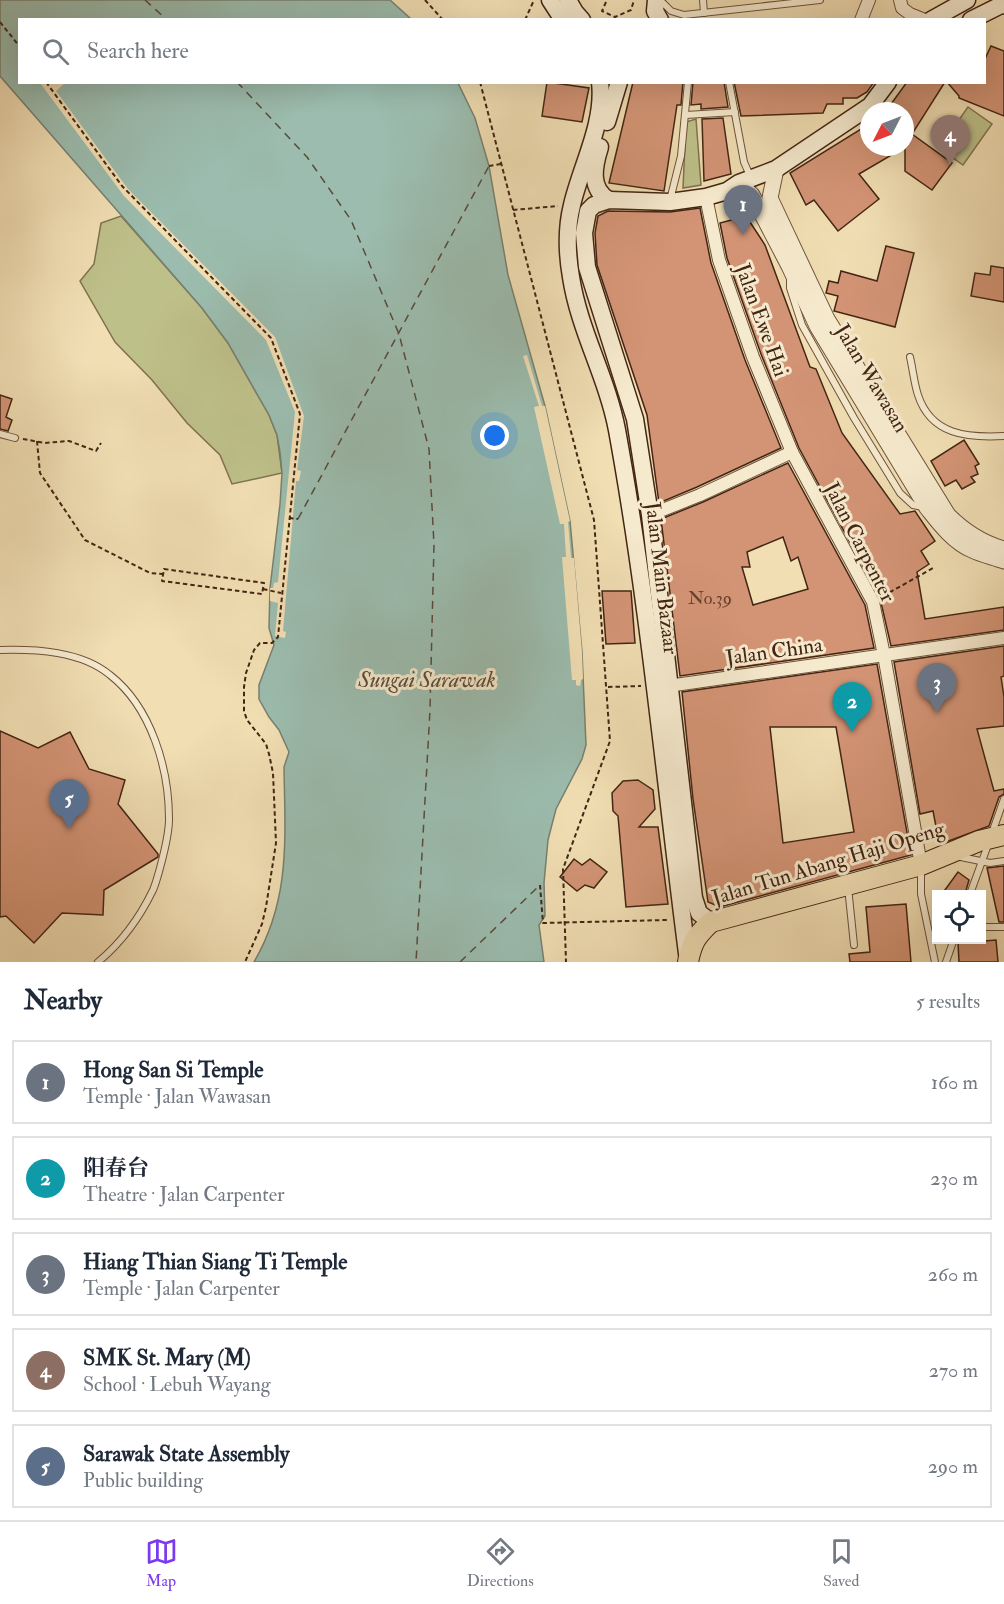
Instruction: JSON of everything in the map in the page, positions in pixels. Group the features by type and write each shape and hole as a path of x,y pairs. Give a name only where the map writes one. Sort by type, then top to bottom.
{"main road":[{"path":"550,0 561,18"},
{"path":"568,0 580,18"},
{"path":"658,0 655,11 659,18"},
{"path":"935,18 967,0"},
{"path":"975,18 1004,5"},
{"name":"Jalan Main Bazaar","path":"600,84 602,97 600,116 580,178 567,232 571,278 616,426 661,685 694,898 699,912 711,922"},
{"path":"611,84 614,99"},
{"path":"618,84 595,164 596,186 609,200 670,202 706,197 727,191 776,169 870,106 886,84"},
{"path":"580,178 595,164"},
{"name":"Jalan Main Bazaar","path":"609,200 594,205 588,211 584,233 587,267 635,419 650,514 661,685 682,920 688,962"},
{"name":"Jalan Tun Abang Haji Openg","path":"688,962 691,945 711,922 921,865 979,841 1004,835"}],"street":[{"path":"862,18 869,0"},
{"path":"900,0 902,8 921,18"},
{"name":"Jalan Wawasan","path":"776,169 770,198 833,329 948,515 962,529 993,546 1004,549"},
{"name":"Jalan Wawasan","path":"746,181 817,326 927,508 941,526 961,544 971,550 1004,561"},
{"name":"Jalan Ewe Hai","path":"706,197 719,260 753,357 792,452"},
{"path":"650,514 700,495 792,452"},
{"name":"Jalan Carpenter","path":"792,452 873,602 921,865"},
{"name":"Jalan China","path":"661,685 1004,638"}],"lane":[{"path":"658,0 672,11 684,15 820,0"},
{"path":"704,0 704,13"},
{"path":"670,202 681,156 687,84"},
{"path":"729,84 746,181"},
{"path":"686,115 735,112"},
{"path":"910,357 917,394 926,412 939,427 956,433 982,437 1004,436"},
{"path":"0,434 15,438"},
{"path":"0,650 31,650 77,657 110,674 140,707 158,749 167,790 169,821 154,888 137,919 98,962"},
{"path":"971,890 1004,800"},
{"path":"947,854 990,863 1004,861"},
{"path":"921,865 921,894 935,962"},
{"path":"848,886 854,945"},
{"path":"986,927 1004,927"},
{"path":"946,962 952,944"}],"path":[{"path":"425,0 441,18"},
{"path":"526,18 534,0"},
{"path":"606,2 602,11 615,17 631,10 634,0"},
{"path":"0,22 18,44"},
{"path":"47,84 122,186 271,338 300,414 278,637 276,641 260,644 254,650 244,687 244,711 247,720 266,744 273,773 276,843 262,924 245,962"},
{"path":"481,84 594,520 608,687 610,741 563,869 566,962"},
{"path":"489,166 501,164"},
{"path":"513,210 572,207"},
{"path":"15,438 69,441 96,451 101,443"},
{"path":"38,441 40,473 85,540 150,573 163,574"},
{"path":"289,518 298,519"},
{"path":"873,602 935,567"},
{"path":"164,569 264,583 263,589 262,594 162,581 164,569"},
{"path":"263,589 282,593"},
{"path":"608,687 661,685"},
{"path":"540,885 543,923 682,920"}],"green space":[{"path":"968,107 992,124 963,165 939,148"},
{"path":"696,119 701,185 683,188 686,122"},
{"path":"121,216 202,308 228,343 269,415 277,435 282,473 232,484 220,455 187,423 152,380 115,342 80,281 94,264 101,223"}],"water":[{"name":"Sungai Sarawak","path":"0,0 390,0 410,18 18,18 18,84 459,84 475,118 489,166 508,275 545,406 570,521 582,652 586,745 582,759 556,809 548,840 544,883 545,916 539,925 544,962 254,962 266,938 280,891 285,843 284,767 289,752 279,730 259,699 259,685 274,645 269,628 270,588 282,473 277,435 269,415 228,343 202,308 0,76"}],"pier":[{"path":"41,84 64,84 56,91 128,189 275,337 304,416 297,470 301,471 299,481 296,481 283,631 286,632 285,638 275,636 278,603 270,601 270,588 278,582 295,412 266,340 124,196"},
{"path":"527,355 542,406 545,406 570,521 568,522 571,558 574,558 582,652 583,679 580,686 576,685 576,680 572,680 562,557 566,557 564,524 560,524 534,407 539,406 523,356"}],"building":[{"path":"991,46 1004,51 1004,116 959,98 949,84 986,84 986,57"},
{"path":"547,84 589,88 582,122 542,116"},
{"path":"633,84 683,84 681,105 677,105 664,191 609,183"},
{"path":"693,84 724,84 728,107 701,109 701,104 691,105"},
{"path":"734,84 873,84 867,92 857,98 843,98 843,104 827,104 823,113 741,116"},
{"path":"906,84 944,84 914,131 914,102 893,102"},
{"path":"723,118 731,174 704,181 702,119"},
{"path":"860,130 860,156 890,156 859,174 879,199 838,231 814,200 806,205 790,173"},
{"path":"914,135 952,163 932,190 905,171 905,156 914,156"},
{"path":"700,208 711,263 745,360 781,448 659,503 647,415 597,265 595,233 598,216 608,211 670,212"},
{"path":"746,216 765,245 810,367 816,369 842,433 900,514 915,511 935,541 921,551 929,564 917,572 925,619 1004,607 1004,630 891,646 880,598 799,448 761,354 727,258 720,223"},
{"path":"886,246 914,253 895,327 834,311 838,296 826,293 829,281 838,283 841,271 877,281"},
{"path":"991,266 1004,268 1004,302 971,296 975,273 990,275"},
{"path":"0,395 12,399 6,417 12,420 8,431 0,429"},
{"path":"964,440 979,464 975,466 978,474 971,477 975,482 962,489 956,480 945,486 931,461"},
{"path":"788,463 865,605 874,648 680,676 661,519","holes":["783,537 791,561 798,557 808,589 753,605 742,567 750,567 747,552"]},
{"path":"602,591 631,591 635,643 606,644"},
{"path":"1004,646 1004,676 1001,677 1004,726 977,729 994,791 1004,789 1004,794 999,797 989,826 946,842 938,837 933,811 920,814 894,662"},
{"path":"877,664 911,855 720,907 708,902 693,799 682,692","holes":["770,727 836,727 854,832 783,843"]},
{"path":"0,731 38,748 70,732 89,769 125,780 118,804 158,854 158,857 104,890 103,915 62,913 34,943 6,916 0,917"},
{"path":"638,780 653,790 655,809 639,827 658,827 668,904 626,907 618,816 613,811 612,793 623,781"},
{"path":"574,859 582,865 590,859 607,872 594,888 585,885 577,891 560,877"},
{"path":"1004,866 1004,922 999,922 987,868"},
{"path":"958,872 969,880 966,890 945,890"},
{"path":"906,904 911,962 850,962 849,954 870,952 866,907"},
{"path":"996,940 998,962 959,962 958,944 986,944 986,941"}],"ferry route":[{"path":"145,0 165,18"},
{"path":"239,84 307,157 351,220 399,334 429,449 434,545 430,710 416,962"},
{"path":"298,519 489,166"},
{"path":"460,962 540,885"}],"place":[{"name":"SMK St. Mary (M)","path":"950,165"},
{"name":"Hong San Si Temple","path":"743,235"},
{"name":"Hiang Thian Siang Ti Temple","path":"937,713"},
{"name":"阳春台","path":"852,732"},
{"name":"Sarawak State Assembly","path":"69,829"}]}
